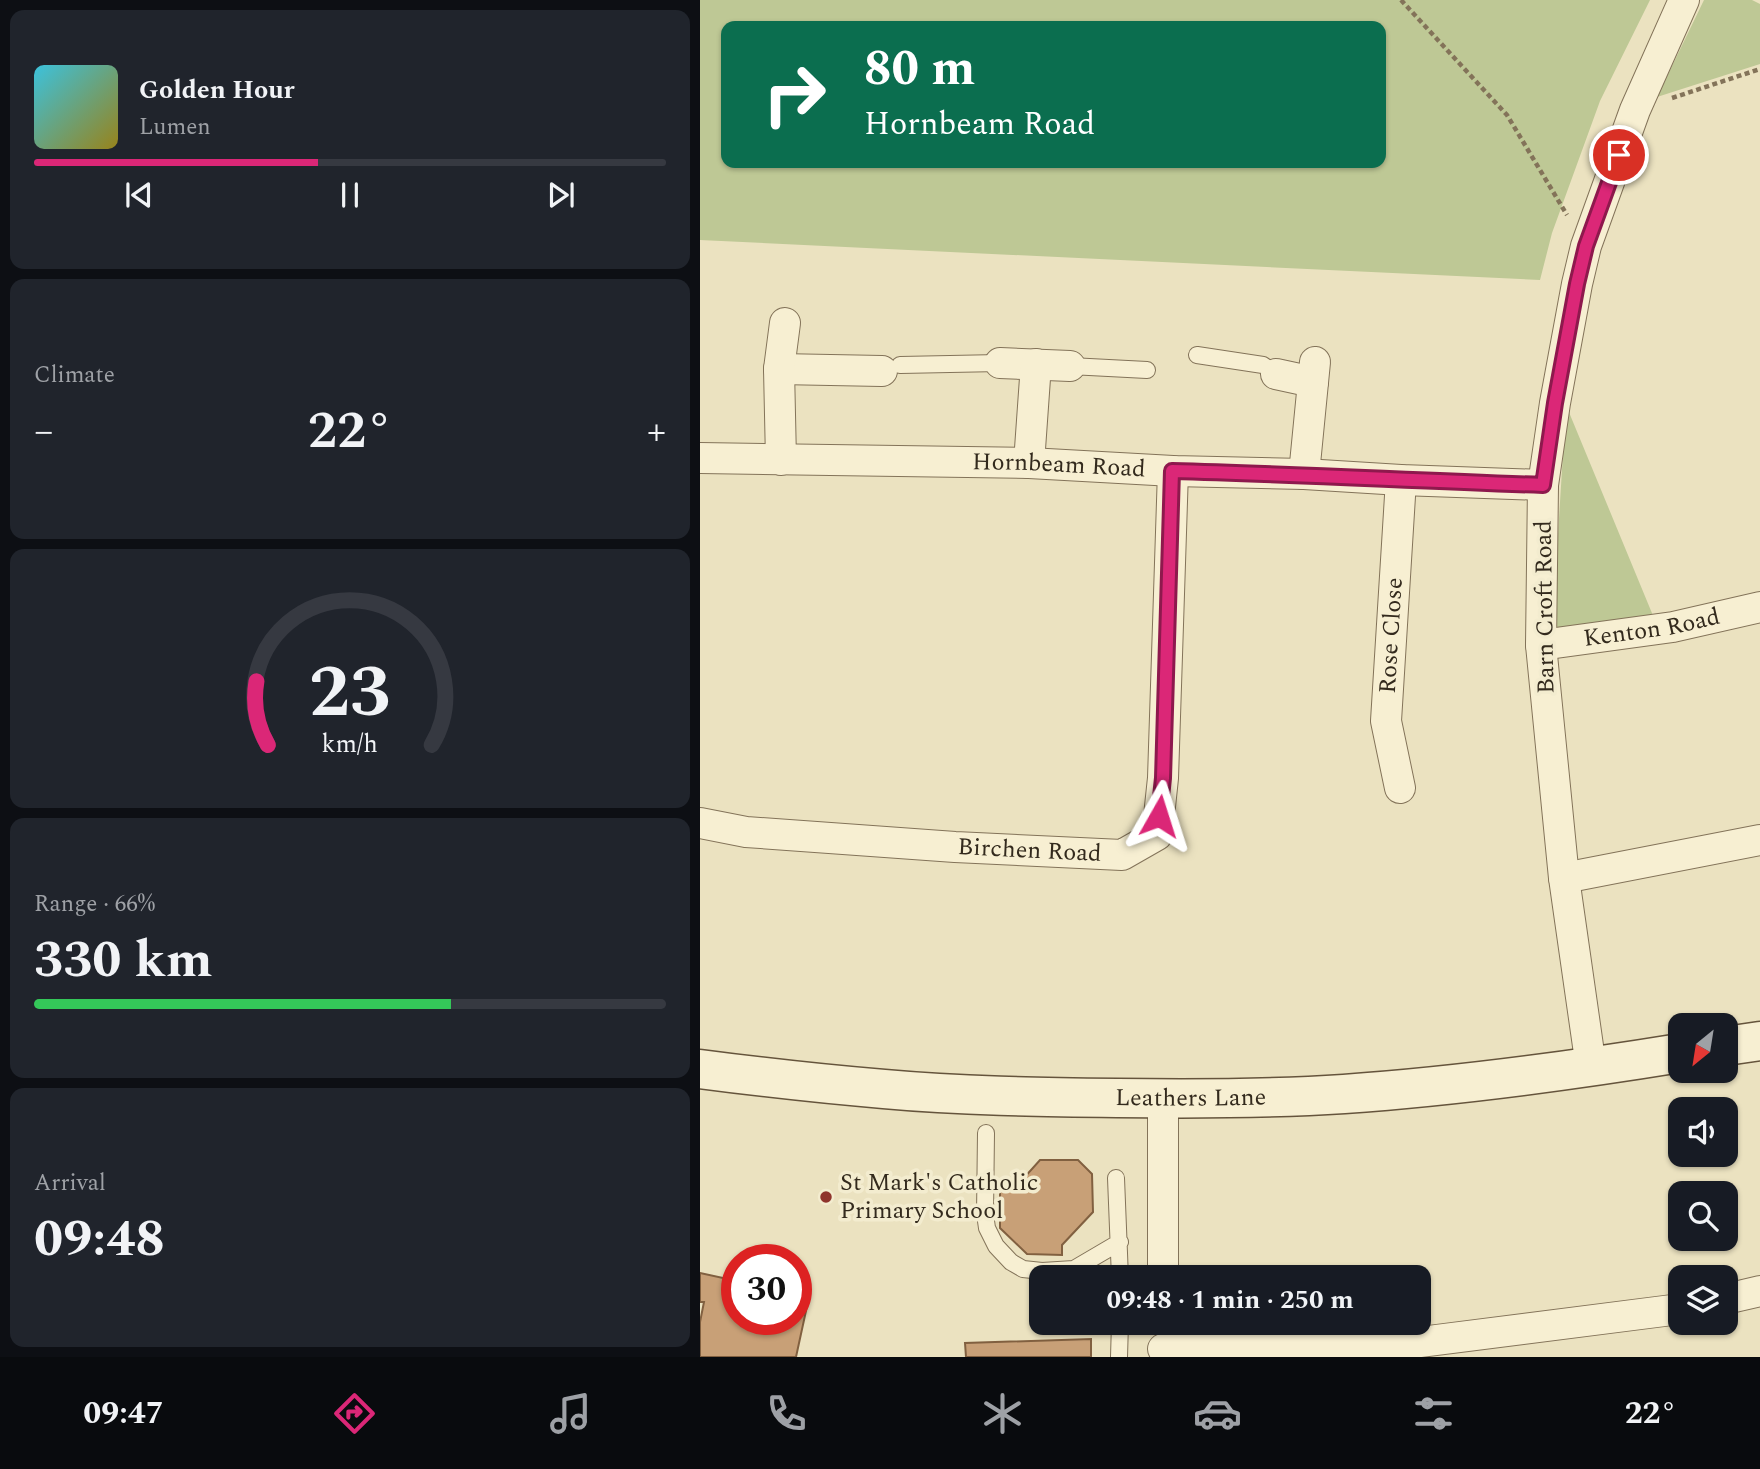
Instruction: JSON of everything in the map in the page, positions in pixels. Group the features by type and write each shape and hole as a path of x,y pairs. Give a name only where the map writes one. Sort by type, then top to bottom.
{"street":[{"name":"Barn Croft Road","path":"1591,1067 1564,878 1541,645 1543,485 1555,403 1586,246 1635,110 1684,0"},
{"path":"781,460 779,369 785,323"},
{"path":"1000,363 1070,366"},
{"path":"1029,463 1036,364"},
{"path":"779,369 891,368"},
{"path":"1276,374 1314,372 1304,474"},
{"name":"Hornbeam Road","path":"700,458 1029,463 1543,485"},
{"name":"Birchen Road","path":"700,823 759,833 955,847 1122,855 1157,835 1163,778 1172,471"},
{"name":"Rose Close","path":"1400,788 1386,721 1401,480"},
{"name":"Kenton Road","path":"1541,645 1673,627 1760,607"},
{"path":"1564,878 1760,840"},
{"path":"1738,1044 1760,1041"},
{"name":"Leathers Lane","path":"700,1069 886,1090 1022,1097 1163,1099 1342,1094 1436,1086 1668,1055"},
{"path":"1163,1099 1163,1265"},
{"path":"1738,1296 1760,1291"},
{"path":"1163,1343 1397,1351 1668,1312"}],"lane":[{"path":"1197,355 1263,365 1276,374"},
{"path":"891,368 1000,363"},
{"path":"1070,366 1147,370"},
{"path":"986,1133 987,1228 996,1246 1011,1262 1023,1269 1074,1269 1120,1242"},
{"path":"1116,1178 1120,1265"},
{"path":"1119,1357 1120,1335"}],"path":[{"path":"1401,0 1507,115 1586,246"},
{"path":"1635,110 1760,69"}],"green space":[{"path":"700,0 1650,0 1600,101 1552,233 1540,280 700,240"},
{"path":"1704,0 1752,0 1760,4 1760,64 1657,97"},
{"path":"1566,405 1654,618 1552,632"}],"building":[{"path":"1040,1160 1078,1160 1092,1174 1093,1212 1062,1245 1062,1255 1027,1254 1000,1228 1000,1189 1014,1189"},
{"path":"700,1273 721,1278 721,1335 801,1335 796,1357 700,1357 700,1322 704,1302 700,1302"},
{"path":"1091,1339 1091,1357 966,1357 965,1343"}],"place":[{"name":"St Mark's Catholic Primary School","path":"826,1197"}],"route":[{"path":"1159,816 1163,778 1172,471 1543,485 1577,284 1586,246 1619,155"}]}
